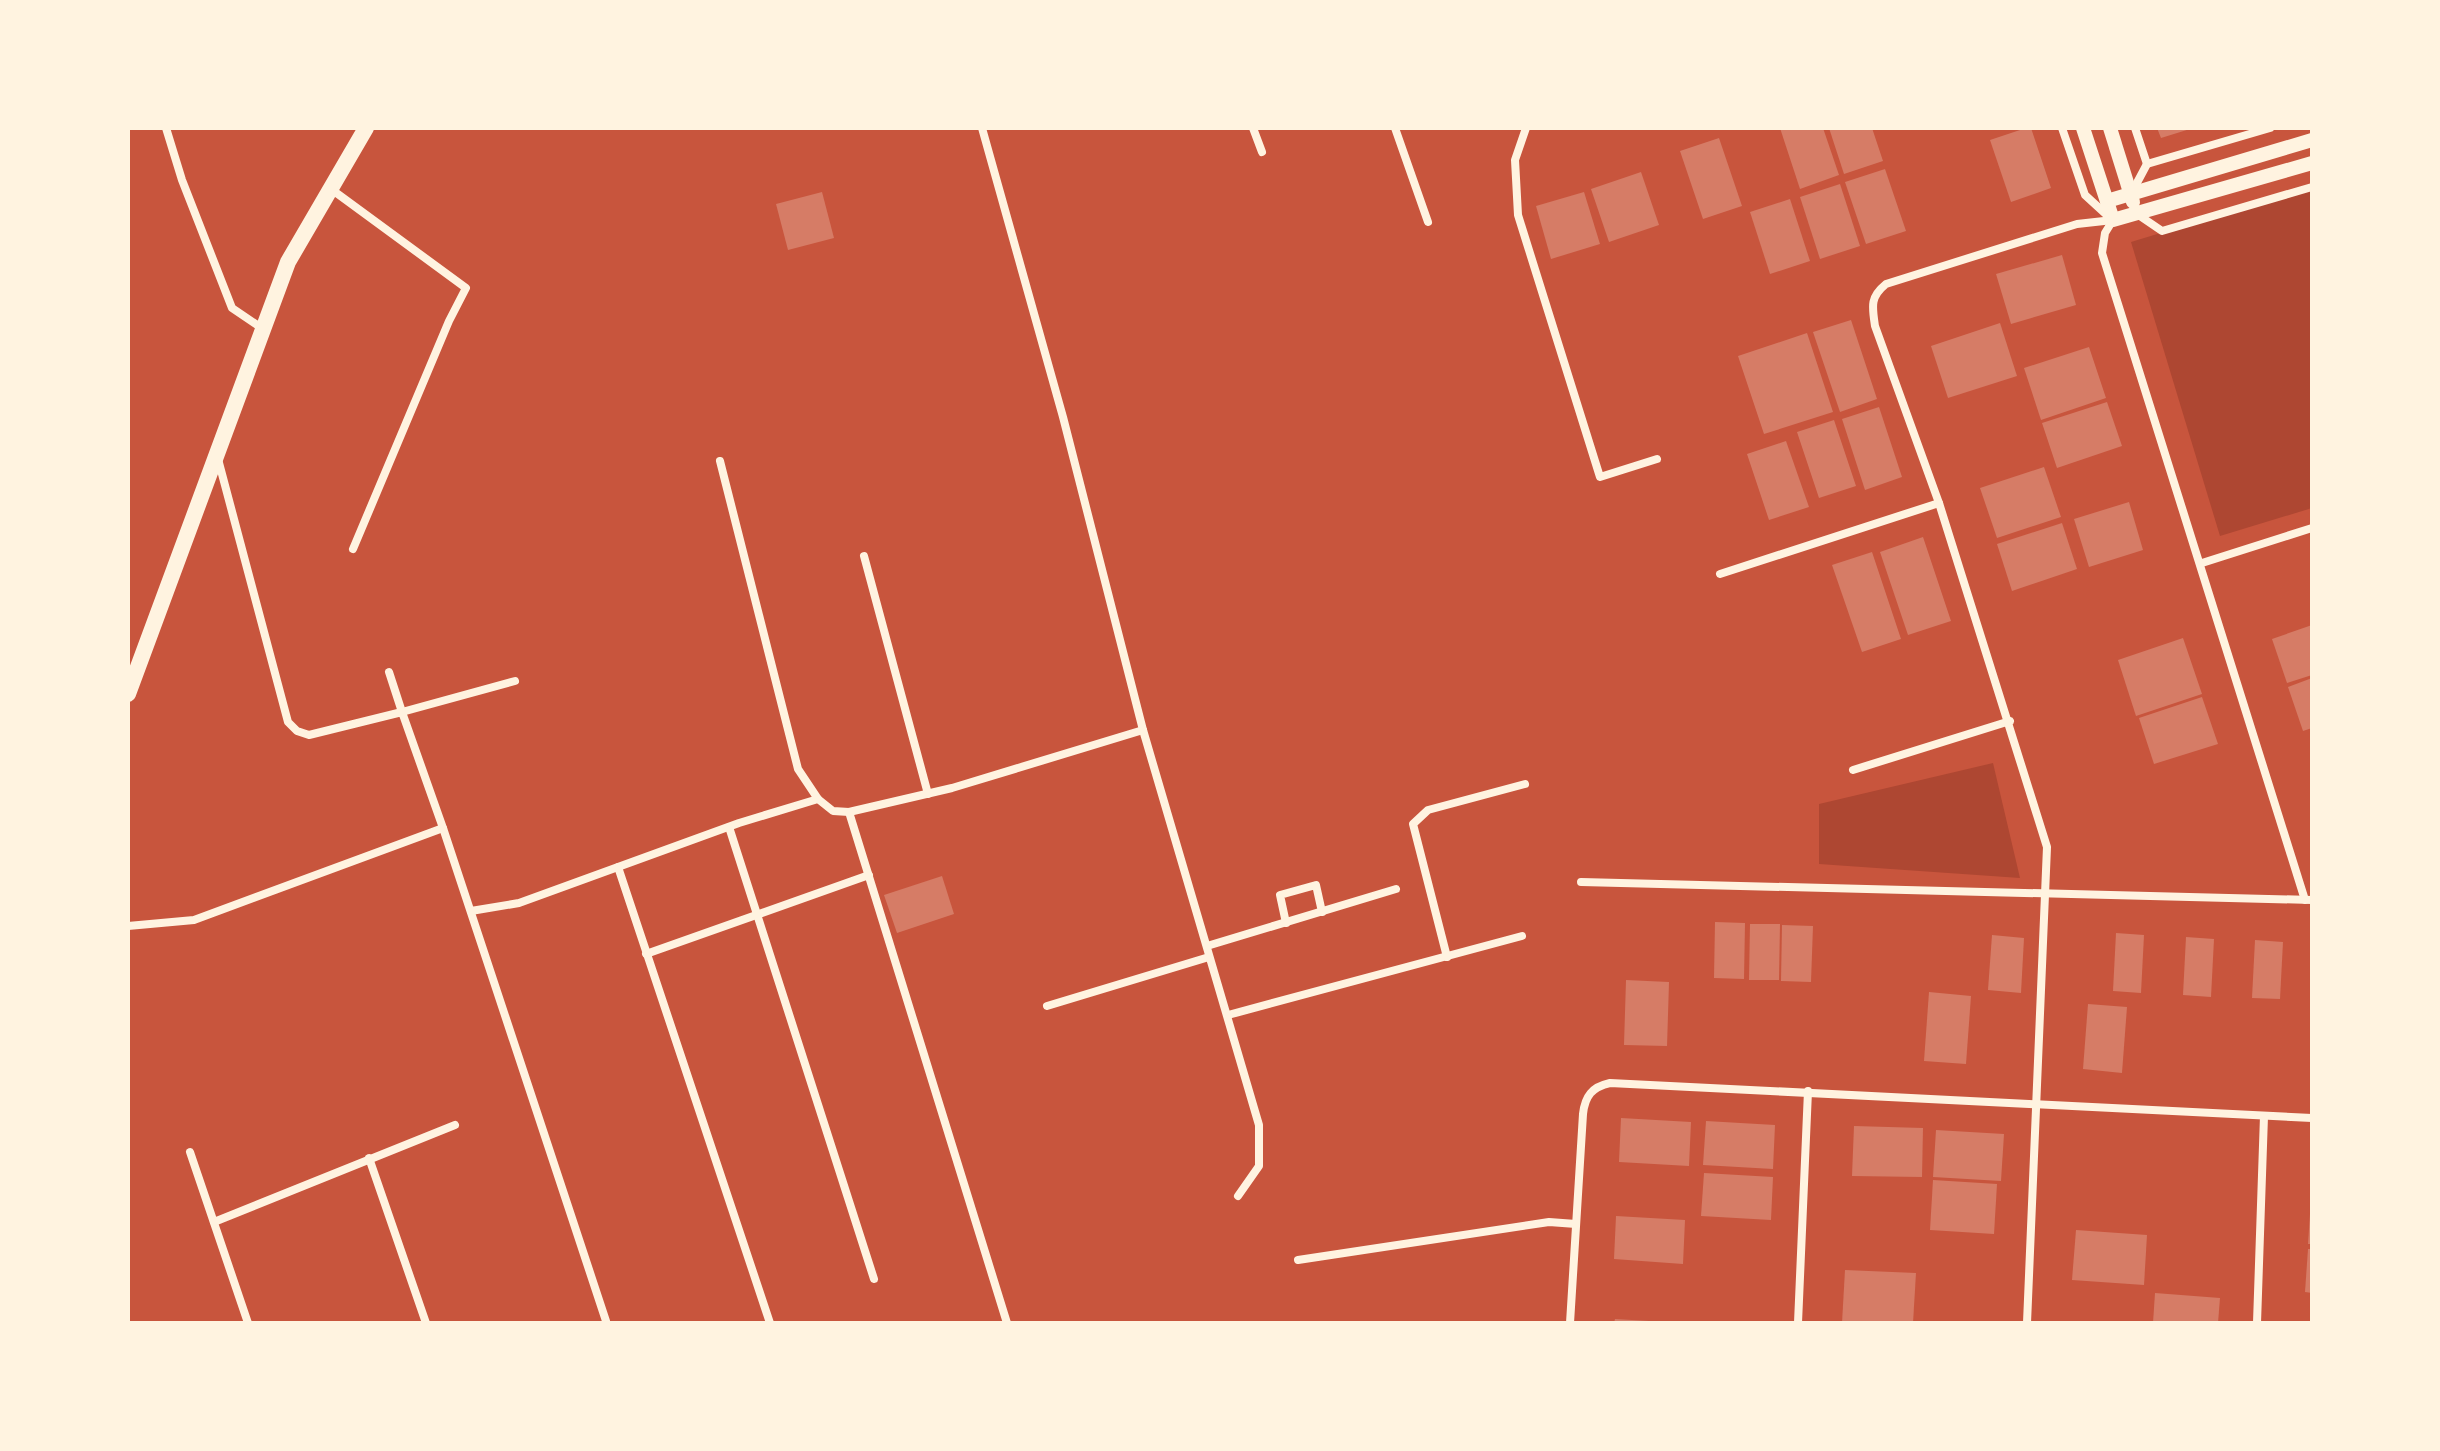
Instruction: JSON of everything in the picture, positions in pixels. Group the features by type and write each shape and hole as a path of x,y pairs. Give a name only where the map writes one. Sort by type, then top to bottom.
{"main road":[{"path":"128,694 288,262 366,128"}],"street":[{"path":"166,128 232,308 263,329"},
{"path":"982,128 1063,417 1143,730 1259,1125 1259,1166 1238,1196"},
{"path":"1253,128 1262,152"},
{"path":"1395,128 1428,222"},
{"path":"1526,128 1515,160 1518,215 1600,477 1657,459"},
{"path":"2062,128 2085,195 2113,220"},
{"path":"1581,882 2047,896 2308,900 2102,253 2105,233 2113,220 2083,128"},
{"path":"2110,128 2137,214 2162,231 2312,187"},
{"path":"2135,128 2147,164"},
{"path":"2131,194 2147,164 2270,128"},
{"path":"2107,201 2312,140"},
{"path":"2027,1323 2039,1102 2047,847 2010,721 1939,503 1875,326 1871,306 1874,293 1886,284 2077,224 2137,214 2312,163"},
{"path":"330,188 466,288 449,321 353,549"},
{"path":"217,452 288,722 297,731 323,733 515,681"},
{"path":"720,461 798,769 818,799 833,811 849,812 928,794 1143,730"},
{"path":"1720,574 1939,503"},
{"path":"2202,563 2312,528"},
{"path":"864,556 928,794"},
{"path":"389,672 606,1321"},
{"path":"1853,770 2010,721"},
{"path":"1447,957 1413,824 1428,810 1525,784"},
{"path":"471,911 519,903 729,827 818,799"},
{"path":"849,812 1007,1323"},
{"path":"729,827 874,1279"},
{"path":"128,926 194,920 443,828"},
{"path":"618,867 770,1323"},
{"path":"646,954 869,875"},
{"path":"1286,923 1280,895 1316,885 1322,912"},
{"path":"1207,946 1396,889"},
{"path":"1228,1015 1522,936"},
{"path":"1047,1006 1209,957"},
{"path":"1570,1323 1584,1103 1597,1086 1610,1083 1808,1091 2312,1118"},
{"path":"1798,1323 1808,1091"},
{"path":"2257,1323 2264,1116"},
{"path":"214,1222 455,1125"},
{"path":"190,1152 248,1323"},
{"path":"369,1158 426,1323"},
{"path":"1298,1260 1549,1222 1576,1224"}],"shaded area":[{"path":"2312,187 2312,508 2220,536 2131,242"},
{"path":"1993,763 2020,878 1819,864 1819,804"}],"building":[{"path":"1780,128 1823,128 1839,175 1800,189"},
{"path":"1829,128 1872,128 1883,161 1844,174"},
{"path":"2031,128 2051,188 2011,202 1990,140"},
{"path":"2157,128 2190,128 2190,129 2161,138"},
{"path":"1719,138 1742,206 1703,219 1680,151"},
{"path":"1885,169 1906,231 1866,244 1845,182"},
{"path":"1641,172 1659,225 1609,242 1591,189"},
{"path":"1840,184 1860,246 1820,259 1800,197"},
{"path":"822,192 834,238 788,250 776,204"},
{"path":"1584,192 1600,244 1551,259 1536,206"},
{"path":"1790,199 1810,261 1770,274 1750,212"},
{"path":"2062,255 2076,305 2011,324 1996,274"},
{"path":"1851,320 1877,399 1840,412 1813,332"},
{"path":"2000,323 2017,376 1948,398 1931,346"},
{"path":"1807,333 1833,412 1764,434 1738,356"},
{"path":"2089,347 2106,398 2041,420 2024,368"},
{"path":"2107,402 2122,446 2057,468 2042,423"},
{"path":"1879,407 1902,477 1865,490 1842,419"},
{"path":"1834,420 1856,486 1819,498 1797,432"},
{"path":"1786,441 1809,507 1769,520 1747,454"},
{"path":"2044,467 2061,517 1997,538 1980,488"},
{"path":"2129,502 2143,550 2089,567 2074,519"},
{"path":"2062,523 2077,569 2012,591 1997,544"},
{"path":"1923,537 1951,621 1908,635 1880,552"},
{"path":"1872,552 1901,639 1862,652 1832,565"},
{"path":"2312,625 2312,675 2287,683 2272,639"},
{"path":"2183,638 2202,694 2136,716 2118,660"},
{"path":"2312,678 2312,728 2303,731 2288,687"},
{"path":"2202,697 2218,744 2154,764 2139,718"},
{"path":"942,876 954,914 897,933 884,895"},
{"path":"1715,922 1745,923 1744,979 1714,978"},
{"path":"1750,924 1780,924 1779,980 1749,980"},
{"path":"1782,925 1813,926 1811,982 1781,981"},
{"path":"2116,933 2144,935 2141,993 2113,991"},
{"path":"1992,935 2024,938 2021,993 1988,990"},
{"path":"2186,937 2214,939 2211,997 2183,995"},
{"path":"2255,940 2283,942 2280,999 2252,998"},
{"path":"1626,980 1669,982 1667,1046 1624,1045"},
{"path":"1929,992 1971,996 1966,1064 1924,1061"},
{"path":"2088,1004 2127,1007 2122,1073 2083,1069"},
{"path":"1621,1118 1691,1122 1689,1166 1619,1162"},
{"path":"1706,1121 1775,1125 1773,1169 1703,1165"},
{"path":"1854,1126 1923,1128 1922,1177 1852,1176"},
{"path":"1936,1130 2004,1134 2001,1181 1933,1177"},
{"path":"1704,1173 1773,1177 1771,1220 1701,1216"},
{"path":"1933,1180 1997,1184 1994,1234 1930,1230"},
{"path":"2310,1214 2312,1244 2308,1244"},
{"path":"1616,1216 1685,1220 1683,1264 1614,1259"},
{"path":"2076,1230 2147,1235 2144,1285 2072,1280"},
{"path":"2308,1249 2312,1249 2312,1293 2305,1292"},
{"path":"1845,1270 1916,1273 1913,1323 1842,1323"},
{"path":"2155,1293 2220,1298 2218,1323 2153,1323"},
{"path":"1615,1319 1649,1321 1649,1323 1614,1323"}]}
